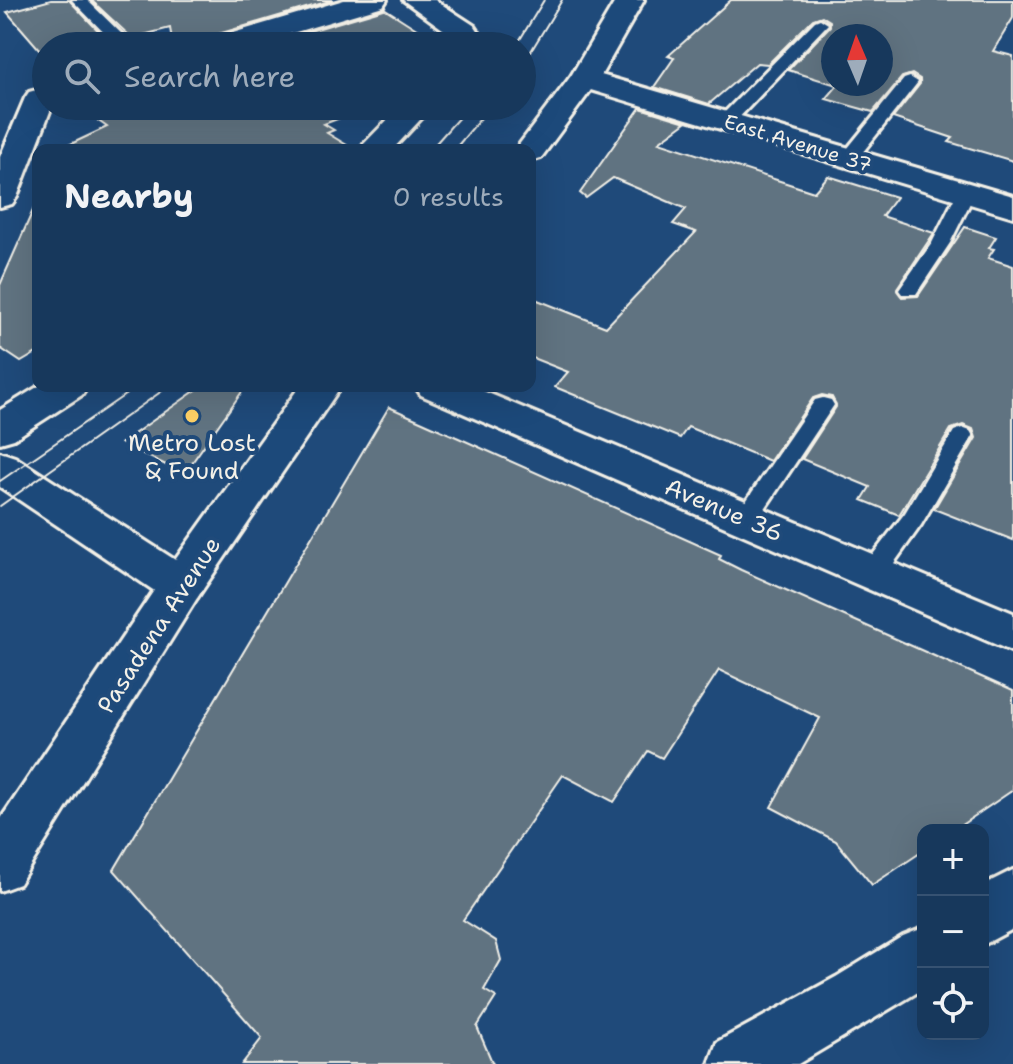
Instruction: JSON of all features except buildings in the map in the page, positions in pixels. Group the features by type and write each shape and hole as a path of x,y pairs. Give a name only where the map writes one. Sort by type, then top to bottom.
{"street":[{"path":"266,32 373,0"},
{"path":"417,0 465,32"},
{"path":"535,144 584,79 630,0"},
{"name":"East Avenue 37","path":"584,79 1013,207"},
{"path":"0,110 32,100"},
{"path":"0,197 33,120"},
{"path":"380,144 404,120"},
{"path":"0,429 59,392"},
{"name":"Pasadena Avenue","path":"0,866 181,586 317,392"},
{"name":"Avenue 36","path":"449,392 1013,633"},
{"path":"0,467 181,586"},
{"path":"989,914 1013,896"},
{"path":"739,1064 857,998 917,960"}],"lane":[{"path":"79,0 112,32"},
{"path":"726,121 820,24"},
{"path":"849,158 910,82"},
{"path":"909,290 941,243 966,193"},
{"path":"746,519 823,405"},
{"path":"873,573 913,519 962,436"}],"tram line":[{"path":"525,32 544,0"},
{"path":"536,43 562,0"},
{"path":"435,144 457,120"},
{"path":"459,144 479,120"},
{"path":"0,481 129,392"},
{"path":"0,506 161,392"}],"place":[{"name":"Metro Lost & Found","path":"192,416"}]}
